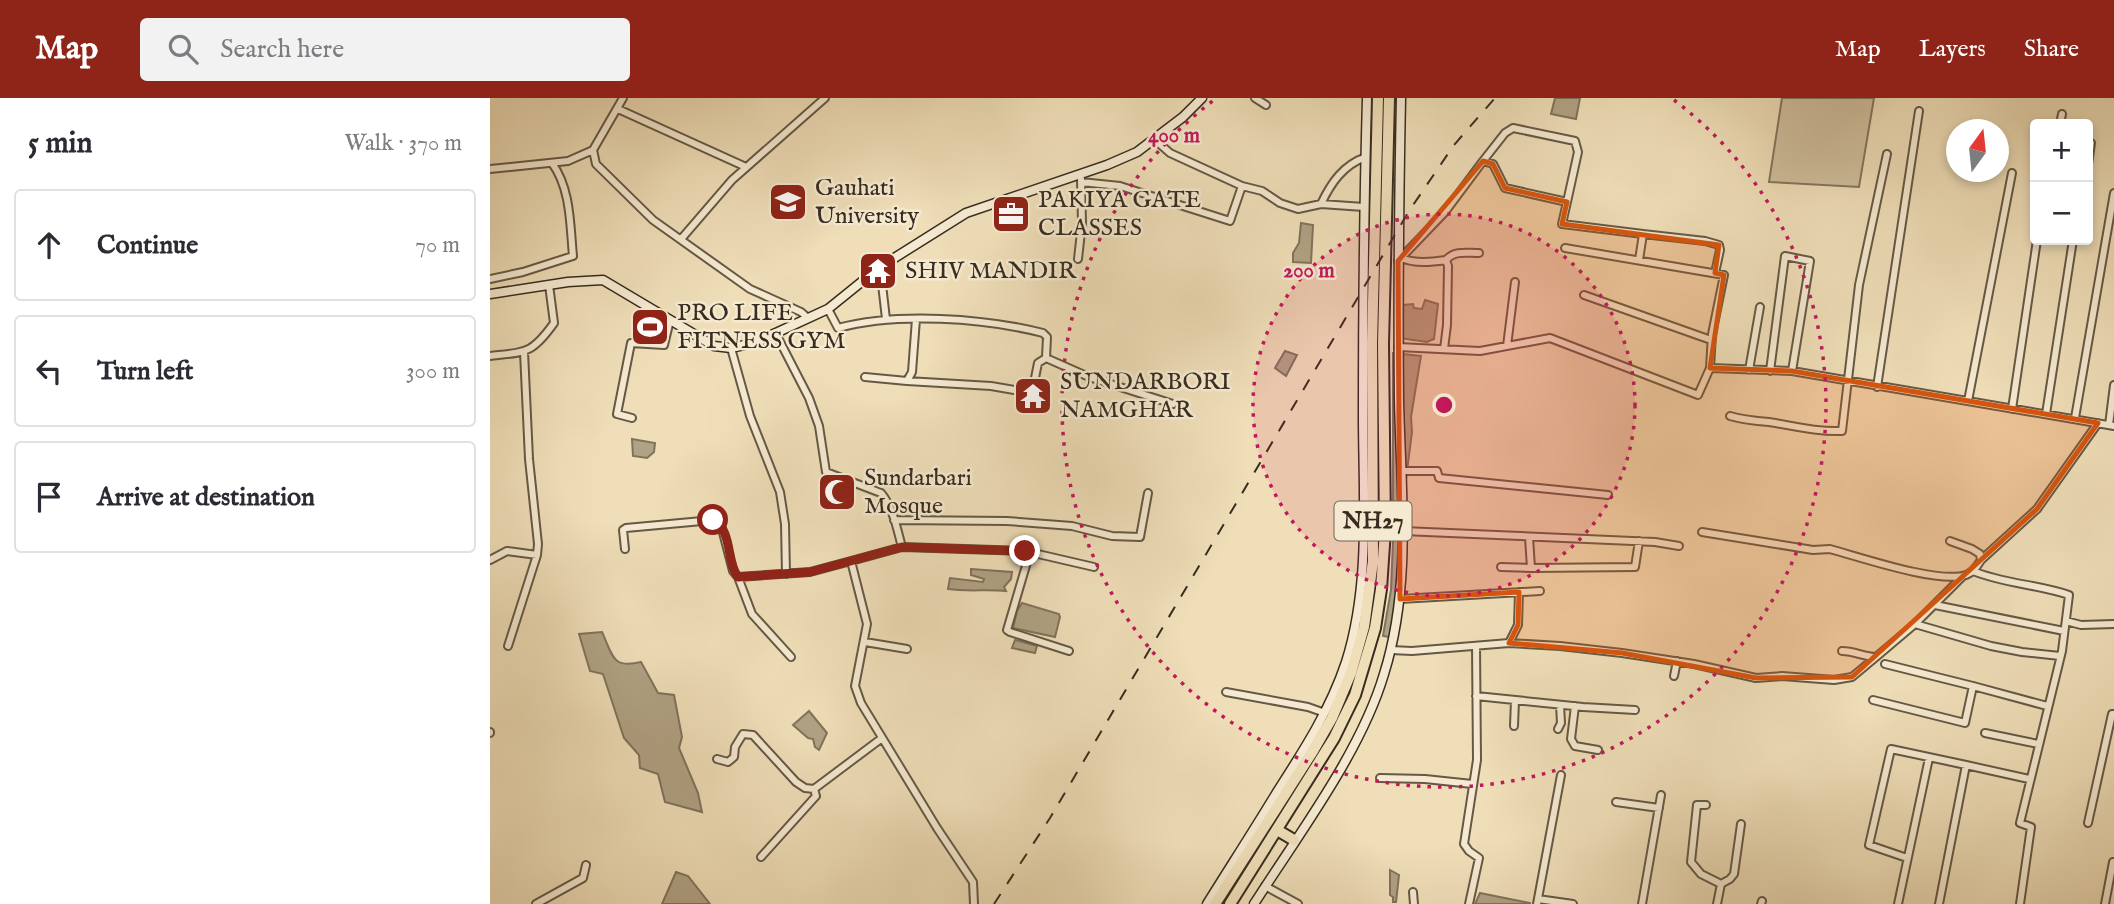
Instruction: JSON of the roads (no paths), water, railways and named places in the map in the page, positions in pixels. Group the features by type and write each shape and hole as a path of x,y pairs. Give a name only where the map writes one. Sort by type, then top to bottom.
{"highway":[{"name":"NH27","path":"1215,904 1332,718 1351,673 1364,627 1373,561 1372,344 1378,98"},
{"name":"NH27","path":"1230,904 1324,756 1349,710 1367,660 1379,607 1385,530 1383,344 1389,98"},
{"path":"1277,830 1294,840"}],"street":[{"path":"490,169 568,161 593,150 623,98"},
{"path":"682,238 732,180 825,98"},
{"path":"490,294 549,285 603,281 714,346 731,348 754,343 828,309 880,267 966,213 1081,178 1136,152 1183,117 1202,98"},
{"path":"1255,98 1266,105"},
{"path":"1206,904 1325,713 1346,661 1357,619 1361,583 1367,98"},
{"path":"1254,904 1361,732 1391,650 1403,573 1398,347 1401,98"},
{"path":"618,109 746,167"},
{"path":"1877,387 1919,111"},
{"path":"2061,119 2062,114"},
{"path":"1400,259 1445,212 1505,133 1513,128 1575,141 1577,152 1562,224 1719,245 1715,273"},
{"path":"1154,139 1170,153 1298,209 1321,204 1364,207"},
{"path":"593,150 597,164 653,220 682,238 750,289 801,312 808,318"},
{"path":"1730,416 1823,432 1842,430 1860,285 1887,154"},
{"path":"1321,204 1328,190 1348,165 1366,158"},
{"path":"1483,161 1493,164 1505,188 1567,202"},
{"path":"490,279 573,256 569,208 560,174 552,163"},
{"path":"1968,401 2012,173"},
{"path":"1081,178 1120,186 1230,221 1242,186"},
{"path":"1078,259 1082,223 1081,178"},
{"path":"2075,418 2114,193"},
{"path":"1639,260 1643,234"},
{"path":"2012,408 2036,245"},
{"path":"2046,414 2072,245"},
{"path":"1398,347 1480,351 1550,338 1698,395 1710,368 1711,340 1724,275 1565,248"},
{"path":"1400,259 1446,260 1451,254 1458,252 1479,253"},
{"path":"1770,368 1786,256 1810,261 1792,368"},
{"path":"1444,349 1447,325 1446,260"},
{"path":"880,267 886,319"},
{"path":"1507,346 1515,282"},
{"path":"490,356 524,352 540,343 554,323 549,285"},
{"path":"1584,295 1711,340"},
{"path":"1749,370 1760,307"},
{"path":"828,309 838,328 886,319 916,319 1004,325 1043,333 1047,337 1046,358"},
{"path":"907,381 912,372 916,319"},
{"path":"632,418 617,414 631,342 664,345 670,320"},
{"path":"776,334 809,398 819,426 826,472 881,493 894,520 902,547"},
{"path":"731,348 750,416 780,492 785,524 786,574"},
{"path":"508,646 537,555 524,352"},
{"path":"864,377 991,386 1026,392 1033,388 1038,363 1046,358"},
{"path":"1046,358 1089,377 1173,404"},
{"path":"1710,368 1792,368 1849,382 2111,425 2114,384"},
{"path":"1391,650 1509,643 1560,646 1677,661 1756,678 1782,676 1834,680 1852,677 1915,624 1964,576 1973,572 1981,559 2037,509 2098,423"},
{"path":"1401,471 1437,471 1439,478 1608,495"},
{"path":"894,520 1007,521 1072,526 1112,536 1140,537 1148,493"},
{"path":"625,549 623,530 626,528 713,520 721,525 733,570 752,614 791,657"},
{"path":"1403,531 1679,545"},
{"path":"1702,532 1813,551 1830,549 1915,571 1942,576 1964,576"},
{"path":"1529,537 1531,568"},
{"path":"1501,567 1635,567 1639,541"},
{"path":"1950,541 1972,549 1980,554 1981,559"},
{"path":"738,577 810,572 902,547 1030,552 1094,568"},
{"path":"490,560 507,551 537,555"},
{"path":"1030,552 1007,630 1069,651"},
{"path":"851,561 867,624 855,686 861,703 973,882 974,904"},
{"path":"1973,572 1994,580 2050,589 2069,595 2060,656 2020,823 2031,827 2020,904"},
{"path":"1400,599 1540,591"},
{"path":"1509,643 1518,625 1518,592"},
{"path":"1935,605 2064,631"},
{"path":"2066,621 2081,625 2114,624"},
{"path":"1915,624 1991,646 2060,656"},
{"path":"865,642 907,649"},
{"path":"1469,904 1479,858 1464,844 1477,760 1476,646"},
{"path":"1842,651 1856,651 1868,657 1876,657"},
{"path":"1674,676 1677,661"},
{"path":"1885,664 2047,706"},
{"path":"1873,700 1965,723 1973,686"},
{"path":"1226,692 1308,707 1325,713"},
{"path":"1476,696 1635,710"},
{"path":"1514,726 1515,700"},
{"path":"2088,823 2114,704"},
{"path":"1558,729 1561,723 1560,705"},
{"path":"1575,706 1571,739 1575,746 1598,750"},
{"path":"1985,733 2038,744"},
{"path":"717,760 728,762 734,757 735,747 743,734 754,735 796,782 804,788 814,789 882,738"},
{"path":"1907,858 1869,845 1891,749 2029,779"},
{"path":"1898,904 1929,758"},
{"path":"1939,904 1966,765"},
{"path":"1561,775 1538,902 1573,904"},
{"path":"1380,778 1425,779 1472,785"},
{"path":"761,857 816,796 814,789"},
{"path":"1642,904 1661,795"},
{"path":"1616,802 1659,808"},
{"path":"1706,805 1697,805 1691,862 1701,874 1721,884"},
{"path":"1717,904 1721,884 1734,874 1741,824"},
{"path":"2105,904 2113,862"},
{"path":"536,904 583,878 586,865"},
{"path":"1265,886 1297,904"},
{"path":"1413,892 1414,904"}],"railway":[{"path":"994,904 1050,818 1409,211 1454,145 1495,98"}],"place":[{"name":"Gauhati University","path":"788,202"},
{"name":"PAKIYA GATE CLASSES","path":"1011,214"},
{"name":"SHIV MANDIR","path":"878,271"},
{"name":"PRO LIFE FITNESS GYM","path":"650,327"},
{"name":"SUNDARBORI NAMGHAR","path":"1033,396"},
{"name":"Sundarbari Mosque","path":"837,492"}]}
